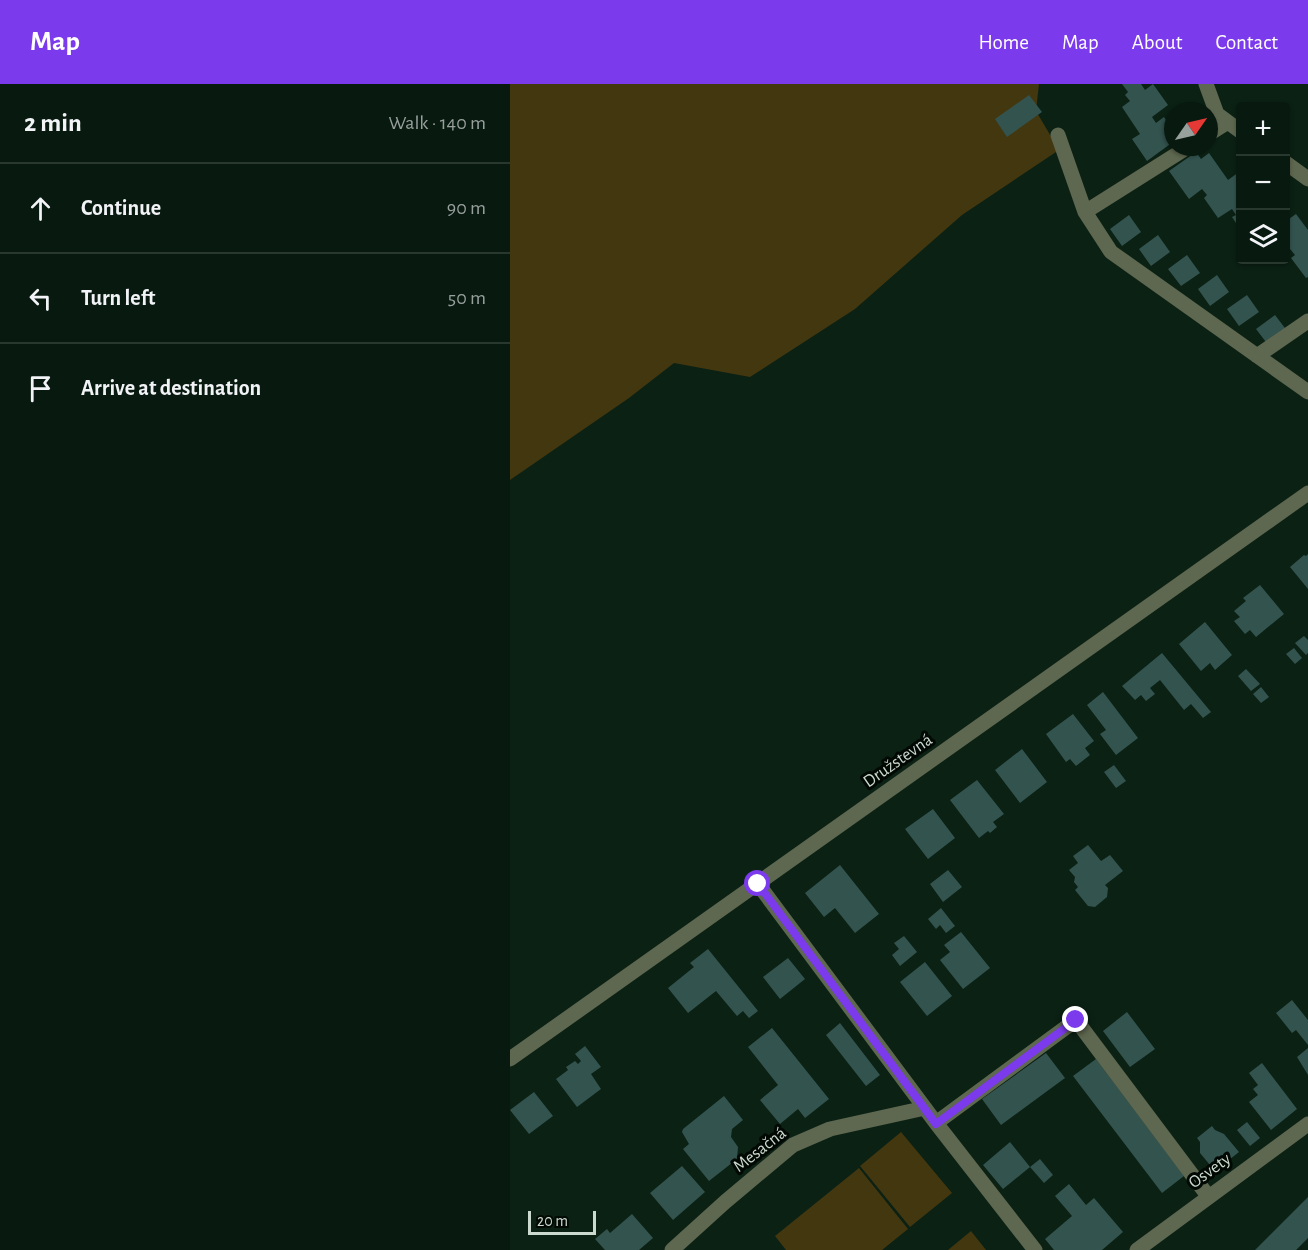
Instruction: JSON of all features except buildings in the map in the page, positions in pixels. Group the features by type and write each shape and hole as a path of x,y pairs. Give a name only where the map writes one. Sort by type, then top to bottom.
{"street":[{"path":"1206,84 1217,114 1234,126"},
{"path":"1218,131 1234,126"},
{"path":"1058,135 1085,212 1112,252 1308,392"},
{"path":"1085,212 1174,156"},
{"path":"1290,166 1308,178"},
{"path":"1257,356 1308,321"},
{"name":"Družstevná","path":"510,1059 1308,493"},
{"path":"758,884 936,1124 1035,1250"},
{"path":"936,1124 1076,1020 1208,1196"},
{"name":"Mesačná","path":"672,1250 724,1202 793,1145 830,1129 925,1108"},
{"name":"Osvety","path":"1137,1250 1308,1124"}],"shaded area":[{"path":"510,84 1039,84 1036,111 1059,150 962,215 855,309 750,377 674,363 629,398 510,480"},
{"path":"901,1132 952,1193 910,1227 860,1166"},
{"path":"859,1168 908,1229 882,1250 786,1250 775,1236"},
{"path":"971,1231 986,1250 948,1250"}],"route":[{"path":"758,884 936,1124 1076,1020"}]}
